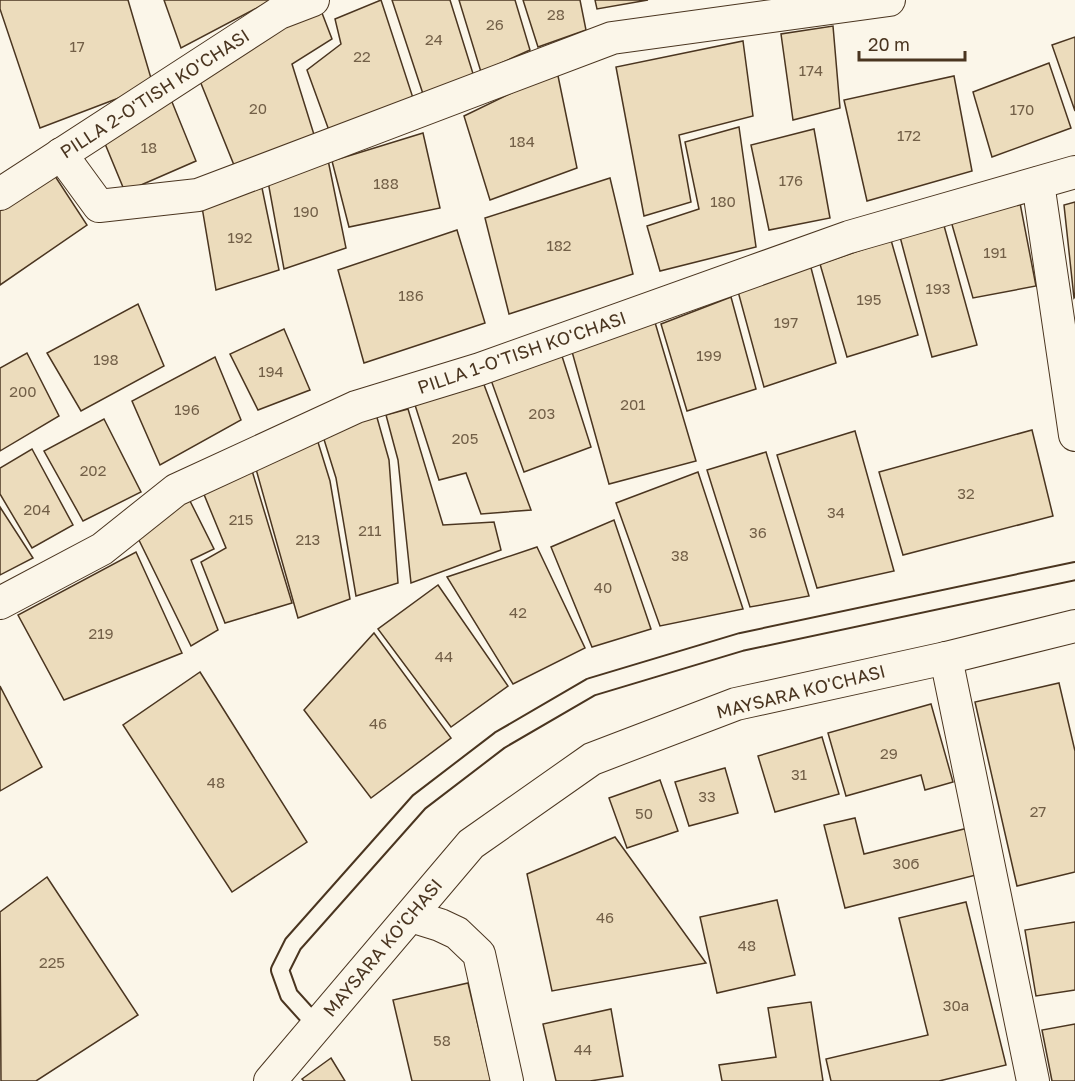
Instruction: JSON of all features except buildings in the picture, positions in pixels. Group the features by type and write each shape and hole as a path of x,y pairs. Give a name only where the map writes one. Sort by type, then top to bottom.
{"street":[{"name":"PILLA 2-O'TISH KO'CHASI","path":"0,194 279,13 313,0"},
{"path":"61,154 99,206 198,195 612,38 889,0"},
{"name":"PILLA 1-O'TISH KO'CHASI","path":"0,603 102,549 176,490 356,407 480,369 849,237 1075,172"},
{"path":"1038,183 1075,435"},
{"name":"MAYSARA KO'CHASI","path":"270,1081 471,844 592,759 736,704 946,658 1075,626"},
{"path":"946,658 1033,1081"},
{"path":"411,916 457,933 479,954 507,1081"}],"lane":[{"path":"317,1026 289,995 280,970 292,944 419,802 500,740 591,687 741,642 1075,571"}]}
